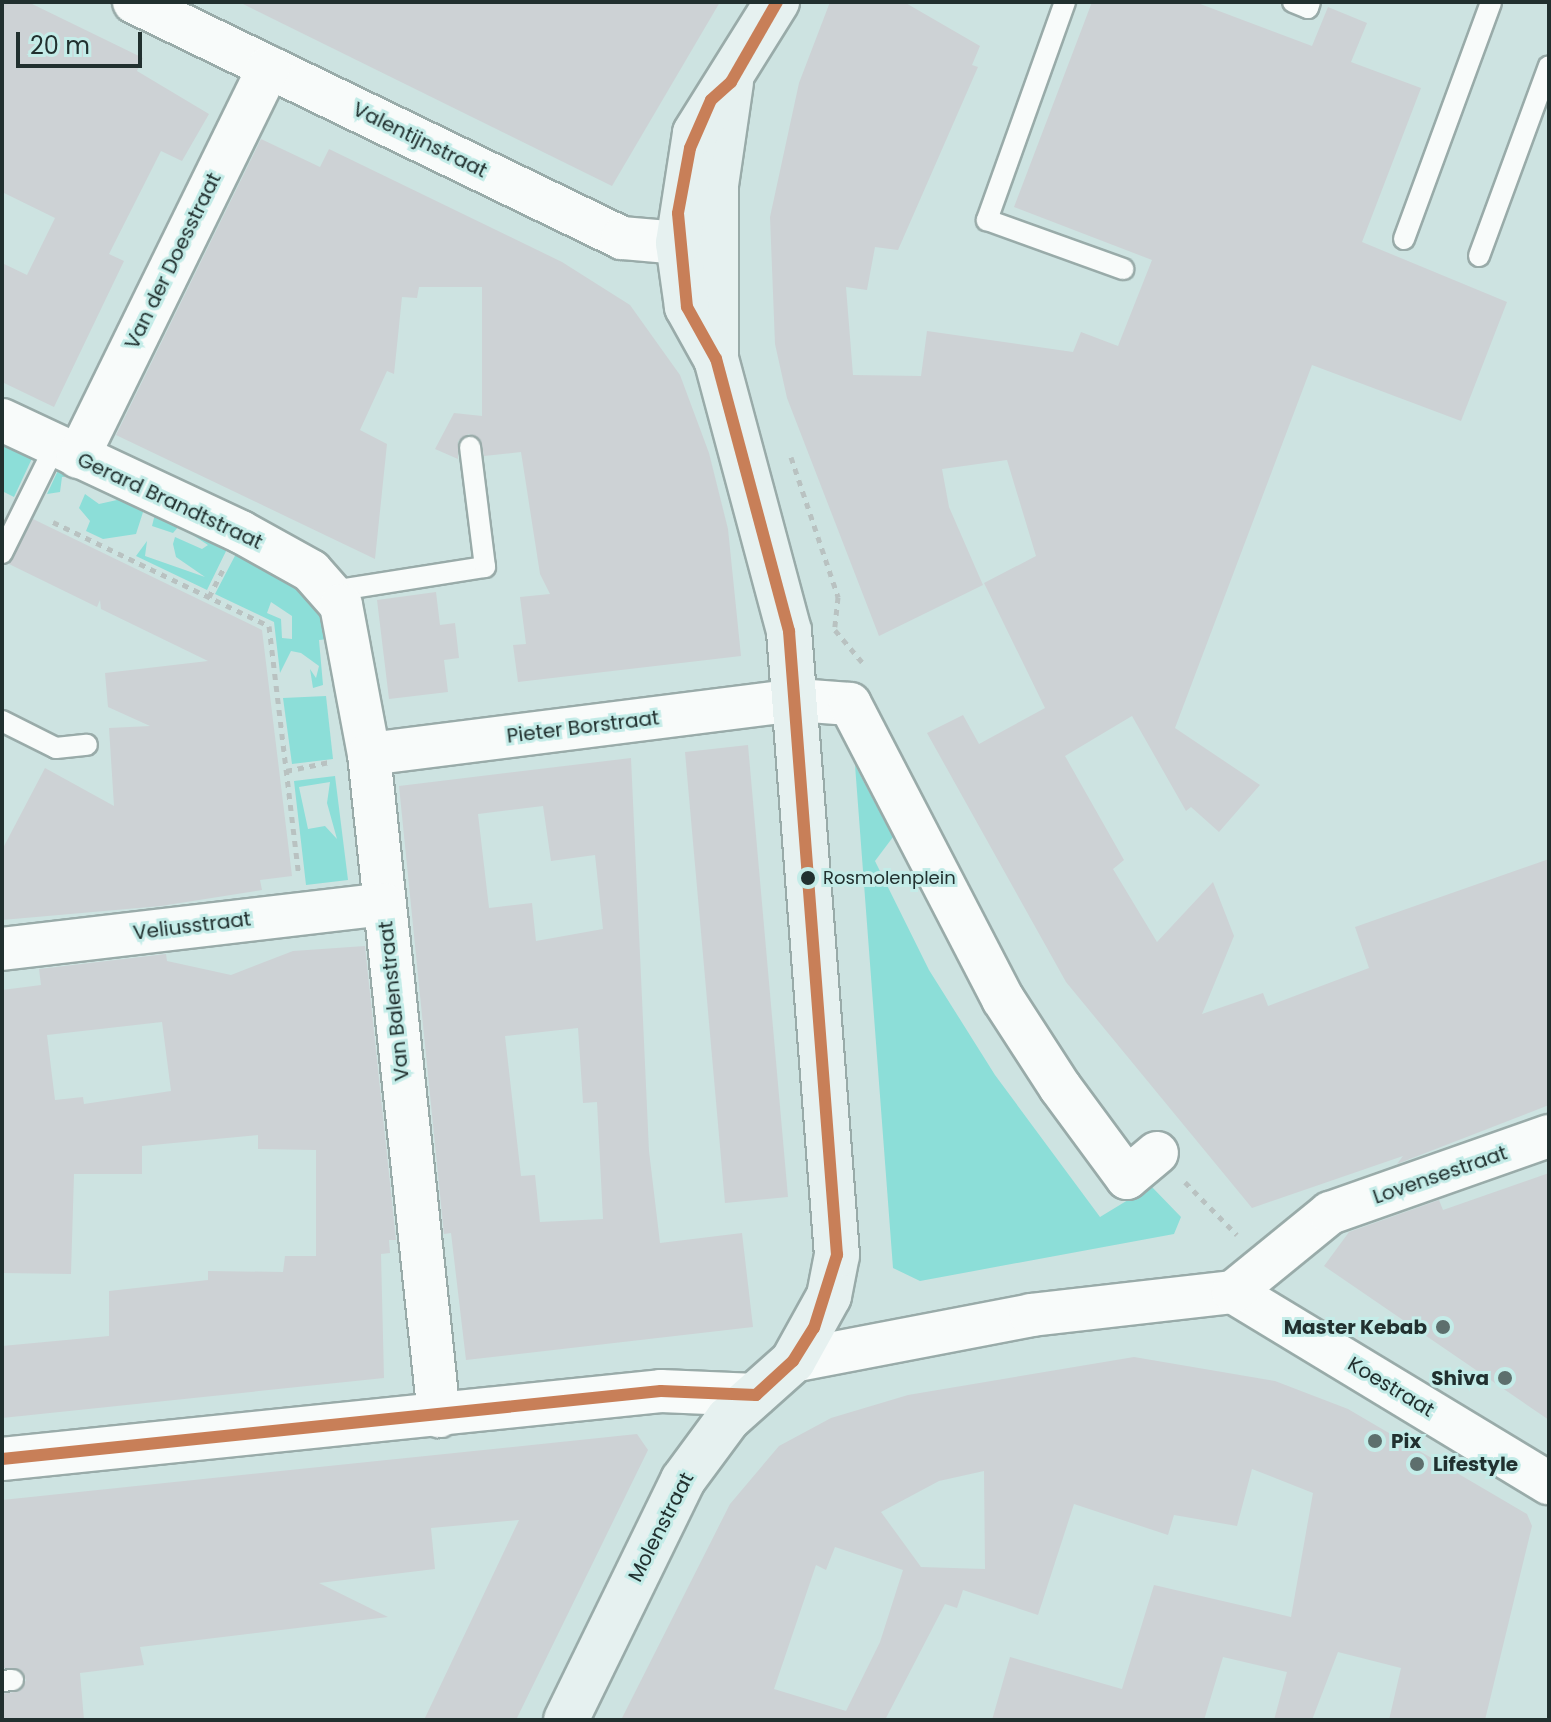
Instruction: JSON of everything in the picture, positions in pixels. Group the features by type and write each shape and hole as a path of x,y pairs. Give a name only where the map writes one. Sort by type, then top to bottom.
{"street":[{"name":"Valentijnstraat","path":"134,2 622,238 695,244"},
{"path":"777,2 731,82 695,244 687,307 716,359 782,591 797,700 837,1255 829,1296 793,1361"},
{"name":"Van der Doesstraat","path":"67,452 269,67"},
{"name":"Gerard Brandtstraat","path":"2,420 241,532 333,591"},
{"name":"Van Balenstraat","path":"333,591 369,754 439,1416"},
{"path":"797,700 850,704 1003,999 1060,1087 1127,1178 1157,1153"},
{"name":"Pieter Borstraat","path":"369,754 797,700"},
{"name":"Veliusstraat","path":"2,949 383,904"},
{"name":"Lovensestraat","path":"1267,1264 1330,1213 1549,1136"},
{"path":"793,1361 1031,1315 1233,1292 1267,1264"},
{"name":"Koestraat","path":"1233,1292 1549,1483"},
{"name":"Molenstraat","path":"566,1720 683,1480 756,1395 793,1361"},
{"path":"2,1459 661,1391 756,1395"}],"lane":[{"path":"1065,2 987,220 1123,269"},
{"path":"1293,2 1308,8 1310,2"},
{"path":"1404,239 1491,2"},
{"path":"1479,256 1549,66"},
{"path":"333,591 485,567 470,447"},
{"path":"2,553 23,508 67,452"},
{"path":"2,721 56,748 87,745"}],"path":[{"path":"787,446 838,597 835,630 869,675"},
{"path":"23,508 269,626 303,912"},
{"path":"1157,1153 1267,1264"}],"shaded area":[{"path":"2,435 35,452 14,497 2,491"},
{"path":"61,464 144,509 136,534 103,539 86,531 90,521 79,508 85,494 99,504 117,500 72,476 62,477 60,492 47,494"},
{"path":"155,514 229,545 207,590 136,556 147,541 145,556 205,577 176,557 173,544 175,537 202,549 208,545 179,526 173,533 152,526"},
{"path":"238,550 306,585 336,638 319,640 323,685 313,688 310,669 316,678 319,666 301,653 291,651 280,673 274,622 215,594","holes":["271,602 292,616 292,639 282,638 281,619 267,613"]},
{"path":"326,696 333,759 292,764 283,698"},
{"name":"Rosmolenplein","path":"855,765 893,837 875,861 929,970 995,1075 1100,1217 1151,1186 1181,1217 1174,1234 920,1281 893,1268"},
{"path":"335,776 348,880 306,885 294,781","holes":["330,782 327,803 337,839 325,826 308,829 299,787"]}],"building":[{"path":"2,2 28,2 143,58 137,71 209,114 182,161 161,151 109,254 124,261 54,407 2,382 2,263 27,275 55,218 2,192"},
{"path":"239,2 720,2 612,186"},
{"path":"830,2 904,2 980,46 972,65 978,67 898,250 875,247 867,290 846,287 853,375 921,376 927,331 1073,352 1081,332 1118,346 1152,260 1014,207 1092,2 1195,2 1312,46 1328,7 1367,23 1351,62 1421,88 1362,242 1507,302 1461,421 1312,365 1175,728 1260,785 1219,832 1191,807 1186,811 1132,716 1065,756 1124,860 1113,869 1157,942 1213,882 1234,936 1202,1014 1263,993 1268,1006 1369,968 1355,927 1549,859 1549,1105 1397,1164 1403,1156 1252,1208 1066,982 927,733 963,715 979,744 1045,708 984,583 1036,556 1007,460 942,469 949,507 983,585 879,636 787,398 775,344 770,217 799,83"},
{"path":"261,139 320,167 329,149 562,262 630,305 680,375 709,453 728,529 741,656 518,682 513,645 526,644 520,597 550,594 540,574 521,452 484,456 481,440 469,434 458,441 458,459 435,449 454,413 482,416 482,287 419,287 417,298 402,297 394,374 387,371 360,430 387,444 375,559 116,435"},
{"path":"33,519 262,630 292,876 260,880 262,890 161,906 2,920 2,850 45,768 114,806 109,728 150,726 108,707 105,673 208,661 101,609 100,600 97,607 9,564"},
{"path":"436,592 440,625 455,623 459,658 444,660 448,692 389,699 377,600"},
{"path":"748,745 788,1197 725,1203 685,752"},
{"path":"631,758 649,1151 660,1243 742,1233 753,1327 466,1360 451,1233 444,1234 399,786","holes":["543,806 551,861 595,855 603,929 536,941 532,903 489,908 478,814","578,1028 583,1103 597,1102 603,1219 540,1222 535,1175 521,1176 505,1036"]},
{"path":"365,946 396,1240 389,1240 390,1253 381,1254 384,1378 2,1418 2,1346 109,1336 109,1291 208,1280 208,1271 283,1272 285,1256 316,1256 316,1150 258,1149 258,1135 142,1146 142,1174 74,1174 71,1274 2,1273 2,990 41,985 39,969 166,954 167,961 231,975 293,951","holes":["162,1022 171,1091 84,1104 83,1097 55,1100 47,1035"]},
{"path":"1549,1173 1549,1420 1324,1266 1349,1232 1439,1200 1443,1210"},
{"path":"1134,1357 1275,1381 1348,1409 1527,1514 1532,1526 1485,1720 1389,1720 1401,1668 1338,1652 1312,1720 1274,1720 1287,1672 1223,1657 1204,1720 992,1720 1010,1657 1122,1689 1154,1585 1291,1617 1313,1493 1252,1469 1237,1526 1174,1515 1168,1535 1074,1504 1038,1615 963,1590 957,1608 945,1604 885,1720 621,1720 730,1504 779,1446 831,1418 908,1395","holes":["984,1471 985,1569 921,1567 881,1512 939,1481","835,1547 903,1570 880,1642 846,1711 774,1689 816,1565 826,1570"]},
{"path":"637,1434 648,1450 516,1720 424,1720 519,1520 431,1528 435,1569 319,1583 388,1617 140,1647 144,1665 80,1673 84,1720 2,1720 2,1694 20,1691 26,1680 19,1669 2,1668 2,1500"}],"transit line":[{"path":"756,1395 793,1361 814,1328 837,1255 789,631 716,359 687,307 678,213 690,148 711,100 731,82 777,2"},
{"path":"2,1459 661,1391 756,1395"}],"place":[{"name":"Rosmolenplein","path":"808,878"},
{"name":"Master Kebab","path":"1443,1327"},
{"name":"Shiva","path":"1505,1378"},
{"name":"Pix","path":"1375,1441"},
{"name":"Lifestyle","path":"1417,1464"}]}
